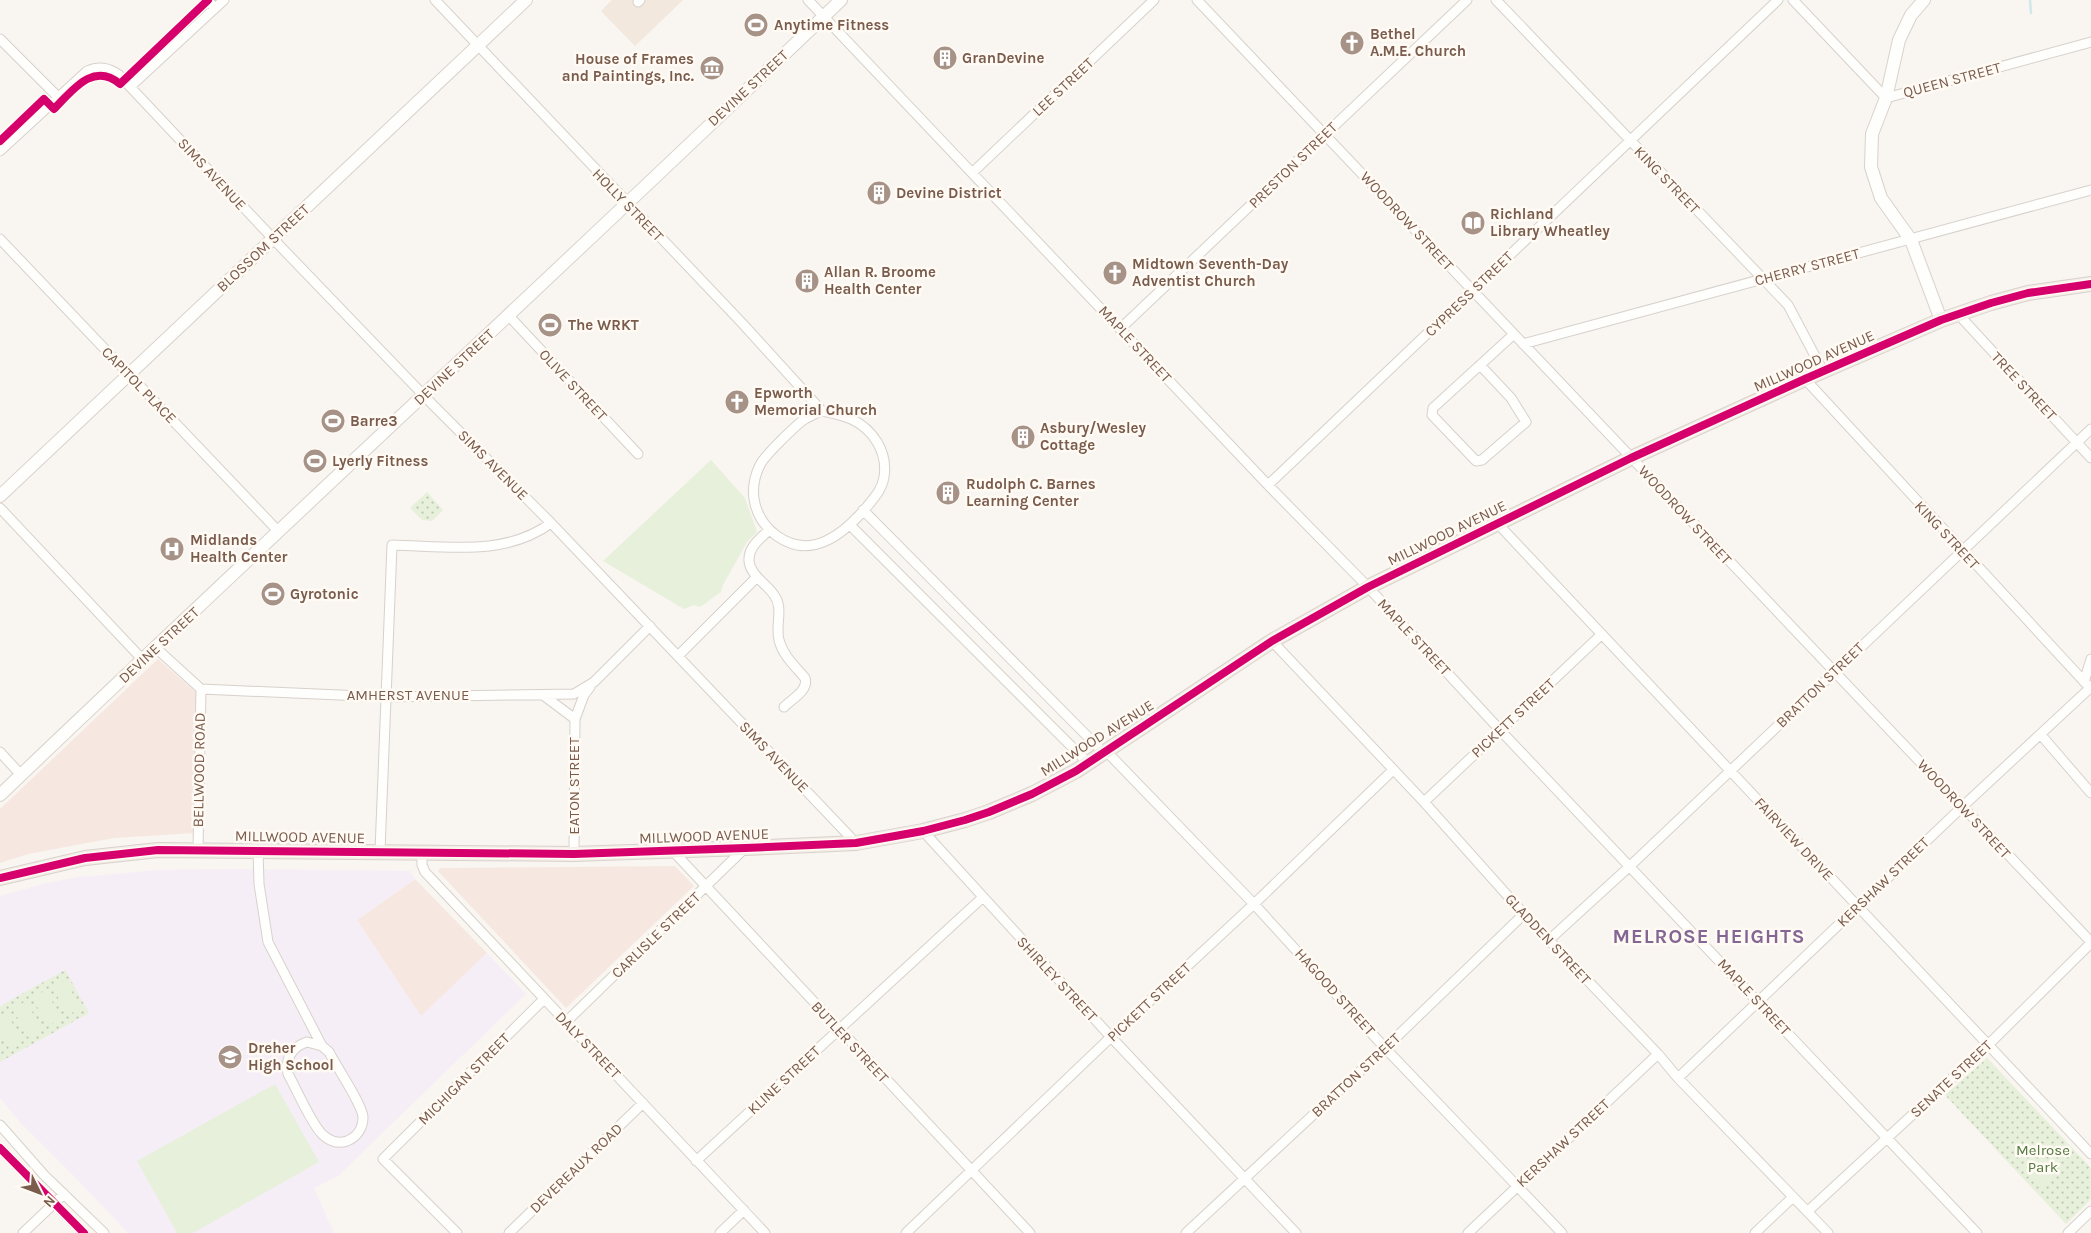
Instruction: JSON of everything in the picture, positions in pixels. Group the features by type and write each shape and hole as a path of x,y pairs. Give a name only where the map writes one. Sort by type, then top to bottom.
{"main road":[{"name":"BLOSSOM STREET","path":"0,496 526,0"},
{"name":"DEVINE STREET","path":"0,795 423,394 509,316 841,0"},
{"path":"1924,0 1911,15 1899,40 1886,98 1872,134 1871,167 1881,198 1911,240 1941,320"},
{"name":"MILLWOOD AVENUE","path":"0,878 51,864 102,855 158,850 574,854 856,843 923,831 990,812 1057,782 1106,752 1187,696 1272,642 1368,586 1631,458 1805,378 1941,320 2028,293 2091,284"}],"street":[{"path":"207,0 215,8"},
{"path":"131,86 224,0"},
{"name":"HOLLY STREET","path":"435,0 626,204 742,323 822,411"},
{"name":"MAPLE STREET","path":"808,0 1268,485 1368,586 1500,730 1978,1233"},
{"name":"LEE STREET","path":"972,173 1154,0"},
{"name":"WOODROW STREET","path":"1197,0 2091,943"},
{"name":"PRESTON STREET","path":"1120,329 1466,0"},
{"name":"KING STREET","path":"1496,0 1788,305 1823,371"},
{"name":"CYPRESS STREET","path":"1268,485 1778,0"},
{"name":"QUEEN STREET","path":"1792,0 1886,98 2091,42"},
{"path":"0,39 58,96"},
{"name":"SIMS AVENUE","path":"0,151 86,71 99,67 115,72 131,86 273,238 423,394 650,626 856,843"},
{"name":"CHERRY STREET","path":"1523,344 2091,190"},
{"name":"CAPITOL PLACE","path":"0,239 279,532"},
{"name":"TREE STREET","path":"1958,314 2091,458"},
{"name":"OLIVE STREET","path":"509,316 638,454"},
{"path":"1480,365 1511,398 1526,422 1482,460 1476,461 1432,415 1433,408 1480,365 1514,334"},
{"name":"KING STREET","path":"1805,378 2088,686"},
{"path":"822,411 851,419 868,430 875,438 883,454 884,477 878,493 863,510 835,538 809,545 796,545 783,540 769,530 758,515 753,493 755,477 760,464 804,420 822,411"},
{"name":"BRATTON STREET","path":"1548,940 1630,866 2091,430"},
{"path":"0,508 143,660"},
{"name":"HAGOOD STREET","path":"863,510 1106,752 1254,904 1385,1048 1562,1233"},
{"path":"380,851 392,546 474,548 517,541 532,536 551,523"},
{"name":"FAIRVIEW DRIVE","path":"1498,524 2091,1154"},
{"path":"850,525 1088,763"},
{"path":"769,530 750,550 749,564 757,577 775,596 779,607 778,638 786,657 805,678 806,682 805,687 784,707"},
{"path":"678,656 757,577"},
{"name":"AMHERST AVENUE","path":"201,689 385,697 574,694 594,682 650,626"},
{"name":"PICKETT STREET","path":"1424,802 1602,634"},
{"name":"GLADDEN STREET","path":"1272,642 1424,802 1548,940 1828,1233"},
{"path":"156,648 201,689"},
{"path":"2088,686 2091,659"},
{"path":"542,695 575,719 584,695 594,682"},
{"name":"KERSHAW STREET","path":"1678,1078 1962,806 2041,735 2088,686"},
{"name":"BELLWOOD ROAD","path":"198,850 201,689"},
{"name":"EATON STREET","path":"574,854 575,719"},
{"path":"2041,735 2091,793"},
{"path":"0,752 21,775"},
{"name":"PICKETT STREET","path":"906,1233 1393,770"},
{"name":"SHIRLEY STREET","path":"923,831 982,898 1296,1233"},
{"name":"CARLISLE STREET","path":"567,1021 745,848"},
{"path":"258,850 259,879 268,942 322,1046 329,1052 362,1111 362,1126 358,1134 350,1140 334,1142 321,1134 288,1074 286,1066 288,1059 299,1045 314,1042 322,1046"},
{"name":"BUTLER STREET","path":"672,850 1030,1233"},
{"name":"DALY STREET","path":"422,853 422,865 426,872 765,1233"},
{"name":"KLINE STREET","path":"696,1161 982,898"},
{"name":"BRATTON STREET","path":"1186,1233 1385,1048 1524,914"},
{"name":"SENATE STREET","path":"1808,1211 1988,1045 2091,943"},
{"name":"MICHIGAN STREET","path":"457,1233 383,1159 544,999"},
{"name":"KERSHAW STREET","path":"1468,1233 1658,1054"},
{"name":"DEVEREAUX ROAD","path":"509,1233 643,1103"},
{"path":"0,1125 64,1194 104,1233"},
{"path":"23,1233 64,1194"},
{"path":"1755,1233 1793,1197"},
{"path":"720,1233 744,1210"},
{"path":"2068,1233 2091,1211"}],"shaded area":[{"path":"612,0 683,0 635,46 601,11"},
{"path":"158,659 198,694 194,833 114,838 28,854 0,863 0,809"},
{"path":"675,866 694,886 566,1008 438,871 440,868"},
{"name":"Dreher High School","path":"158,870 410,871 415,879 357,920 421,1016 487,953 526,994 338,1176 314,1188 334,1233 128,1233 20,1122 0,1098 0,896 46,883 79,877"},
{"path":"415,879 487,953 421,1017 357,920"}],"green space":[{"path":"711,460 745,498 757,532 747,542 721,592 699,607 694,605 684,609 603,561"},
{"path":"427,492 443,510 432,521 422,520 410,508"},
{"path":"65,970 89,1013 0,1062 0,1006"},
{"path":"65,980 81,1008 68,1015 52,987"},
{"path":"46,990 61,1019 48,1026 32,998"},
{"path":"26,1001 42,1030 28,1037 13,1009"},
{"path":"6,1012 22,1040 9,1048 0,1032 0,1016"},
{"name":"Melrose Park","path":"1987,1058 2091,1168 2091,1199 2066,1224 1945,1095"},
{"path":"275,1084 319,1162 193,1233 177,1233 137,1161"},
{"path":"2045,1158 2059,1173 2043,1188 2029,1172"}],"waterway":[{"path":"2030,0 2031,13"}],"cycle path":[{"path":"0,141 44,99 54,109 76,87 92,77 110,78 120,84 208,0"},
{"path":"0,878 85,858 158,850 574,854 745,848 856,843 923,831 965,820 1032,794 1076,771 1272,641 1368,587 1631,458 1941,320 2028,293 2091,284"},
{"path":"0,1148 84,1233"}],"place":[{"name":"Anytime Fitness","path":"756,25"},
{"name":"Bethel A.M.E. Church","path":"1352,43"},
{"name":"GranDevine","path":"945,58"},
{"name":"House of Frames and Paintings, Inc.","path":"712,68"},
{"name":"Devine District","path":"879,193"},
{"name":"Richland Library Wheatley","path":"1473,223"},
{"name":"Midtown Seventh-Day Adventist Church","path":"1115,273"},
{"name":"Allan R. Broome Health Center","path":"807,281"},
{"name":"The WRKT","path":"550,325"},
{"name":"Epworth Memorial Church","path":"737,402"},
{"name":"Barre3","path":"333,421"},
{"name":"Asbury/Wesley Cottage","path":"1023,437"},
{"name":"Lyerly Fitness","path":"315,461"},
{"name":"Rudolph C. Barnes Learning Center","path":"948,493"},
{"name":"Midlands Health Center","path":"172,549"},
{"name":"Gyrotonic","path":"273,594"},
{"name":"Dreher High School","path":"230,1057"}],"district":[{"name":"MELROSE HEIGHTS","path":"1709,936"}]}
